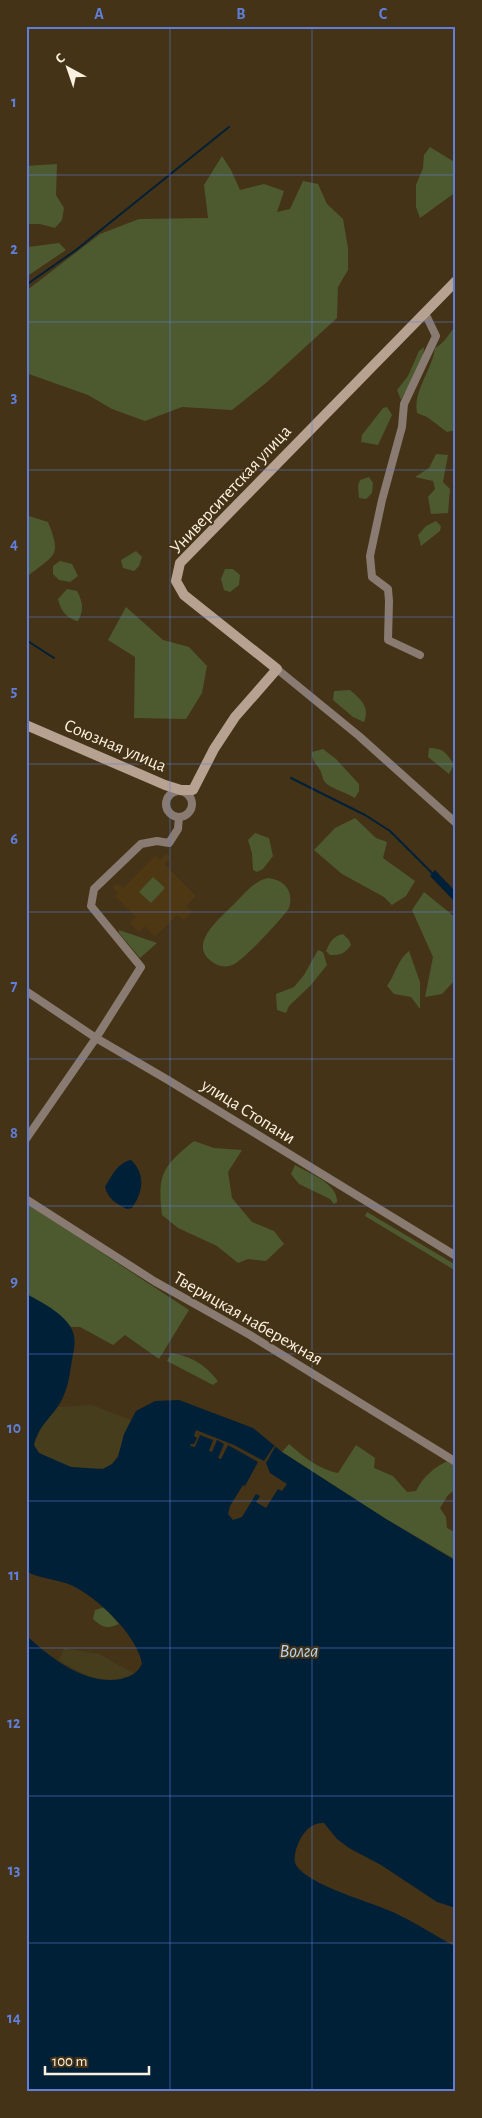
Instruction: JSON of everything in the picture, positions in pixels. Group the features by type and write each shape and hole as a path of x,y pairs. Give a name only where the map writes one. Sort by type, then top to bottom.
{"street":[{"name":"Университетская улица","path":"277,669 184,595 176,581 180,563 456,281"},
{"path":"420,655 388,640 388,589 372,577 370,556 382,500 402,427 404,404 436,336 425,313"},
{"path":"180,817 190,811 192,794 214,749 235,717 277,669 359,736 456,823"},
{"name":"Союзная улица","path":"26,725 192,794"},
{"path":"180,817 168,812 165,803 169,794 181,790"},
{"path":"26,1139 96,1038 140,967 91,906 94,889 141,844 157,841 169,843 178,830 180,817"},
{"name":"улица Стопани","path":"26,991 96,1038 456,1256"},
{"name":"Тверицкая набережная","path":"26,1199 154,1281 250,1335 456,1462"}],"shaded area":[{"path":"166,854 170,857 164,864 196,896 186,906 192,912 184,920 177,915 155,937 145,926 139,932 130,923 136,917 115,896 118,893 113,887 117,883 123,888 155,856 160,860"}],"green space":[{"path":"430,147 456,163 456,192 420,218 416,207 416,185 423,168 424,155"},
{"path":"222,156 240,190 264,184 284,191 277,212 290,209 303,181 318,184 327,204 343,219 348,248 348,270 338,287 337,318 267,382 232,410 182,407 145,421 112,409 88,395 26,373 26,291 100,234 139,219 208,218 204,185"},
{"path":"57,164 56,195 64,208 62,220 55,228 40,224 26,224 26,166"},
{"path":"26,230 28,247 59,243 66,250 26,277"},
{"path":"456,326 456,430 447,432 427,417 417,413 417,405 420,388 435,348 444,341"},
{"path":"424,347 419,367 401,400 397,390 408,376 419,351"},
{"path":"387,407 392,415 378,445 361,442 362,435 383,408"},
{"path":"436,454 448,455 443,482 450,489 448,513 431,514 428,497 435,489 433,481 415,477 429,468"},
{"path":"369,477 373,483 372,493 366,499 359,498 358,486 360,480"},
{"path":"29,516 48,522 55,542 55,549 50,558 28,576 26,573 26,519"},
{"path":"436,521 441,526 440,531 421,546 418,535 426,526"},
{"path":"136,551 142,557 139,566 134,571 123,568 121,560"},
{"path":"60,561 72,564 78,576 70,582 59,580 53,574 53,566"},
{"path":"225,569 233,569 240,575 239,585 230,592 224,590 221,579"},
{"path":"67,589 77,591 81,599 82,610 78,621 66,615 59,603 58,599"},
{"path":"126,607 163,640 189,647 207,666 202,693 186,719 134,718 135,657 108,640"},
{"path":"350,690 361,700 365,707 366,716 364,722 353,717 333,700 334,691"},
{"path":"429,748 441,750 449,757 454,765 449,774 428,757"},
{"path":"323,749 336,759 359,784 359,791 355,798 324,781 321,771 313,760 312,752"},
{"path":"355,818 376,838 387,842 383,858 415,881 406,896 392,905 384,897 342,874 314,850 335,828"},
{"path":"255,833 269,838 273,856 263,869 257,872 253,870 252,853 248,840"},
{"path":"153,877 165,888 151,903 139,892"},
{"path":"268,878 279,881 287,887 290,896 289,908 262,939 237,962 227,966 213,963 205,954 203,946 210,930 250,888"},
{"path":"424,892 456,918 456,979 442,994 425,997 433,957 412,910"},
{"path":"119,930 157,943 140,958 119,933"},
{"path":"343,934 351,945 342,953 330,955 326,951 330,942"},
{"path":"318,950 323,952 327,965 311,985 289,1006 286,1013 277,1010 276,994 294,987 304,975"},
{"path":"409,951 420,982 420,1009 411,997 394,994 387,986 402,959"},
{"path":"194,1141 214,1148 242,1150 228,1172 232,1198 252,1222 274,1231 284,1244 266,1261 248,1259 238,1263 217,1246 178,1228 162,1215 161,1190 164,1172 175,1157"},
{"path":"295,1165 328,1184 336,1195 337,1202 334,1204 330,1199 299,1184 291,1174"},
{"path":"26,1203 189,1310 159,1359 125,1335 113,1345 80,1327 71,1327 48,1307 26,1294"},
{"path":"367,1212 456,1265 456,1271 365,1216"},
{"path":"171,1353 198,1362 218,1381 213,1385 167,1361"},
{"path":"289,1444 306,1458 338,1473 356,1445 375,1458 374,1468 393,1476 407,1492 416,1491 434,1469 449,1460 456,1464 456,1489 448,1495 440,1508 446,1517 447,1528 456,1533 456,1560 386,1519 282,1452"},
{"path":"105,1607 119,1624 105,1627 93,1619 95,1610"}],"sand":[{"path":"92,1405 131,1420 117,1457 111,1465 94,1469 70,1466 47,1457 34,1445 46,1420 58,1407"},
{"path":"64,1648 99,1654 135,1674 115,1680 105,1680 86,1675 59,1660"}],"water":[{"path":"435,870 456,892 456,903 430,876"},
{"path":"131,1160 139,1171 141,1183 136,1202 132,1208 127,1209 111,1198 105,1187 119,1167 126,1161"},
{"name":"Волга","path":"26,1294 62,1316 72,1329 74,1336 74,1348 65,1392 61,1402 41,1428 36,1438 34,1445 39,1453 71,1467 103,1469 112,1464 118,1457 124,1434 136,1411 155,1401 179,1400 253,1428 282,1452 386,1519 456,1561 456,1908 437,1902 381,1865 349,1848 337,1839 324,1823 314,1825 304,1833 297,1846 295,1861 303,1873 327,1887 395,1913 456,1947 456,2092 26,2092 26,1635 58,1661 82,1674 95,1678 108,1680 125,1678 136,1672 142,1664 133,1641 114,1618 92,1598 71,1585 37,1576 26,1571"}],"pier":[{"path":"196,1430 234,1445 264,1461 274,1446 266,1463 270,1473 287,1484 282,1491 278,1489 266,1508 256,1502 260,1496 256,1494 242,1517 233,1520 228,1514 230,1506 243,1485 245,1486 258,1462 228,1445 221,1459 218,1458 224,1444 217,1440 212,1452 209,1451 213,1440 200,1435 195,1447 190,1446 194,1444 197,1438 194,1436"}],"waterway":[{"path":"26,285 76,250 229,127"},
{"path":"26,640 54,658"},
{"path":"291,778 365,815 390,831 433,874"}]}
